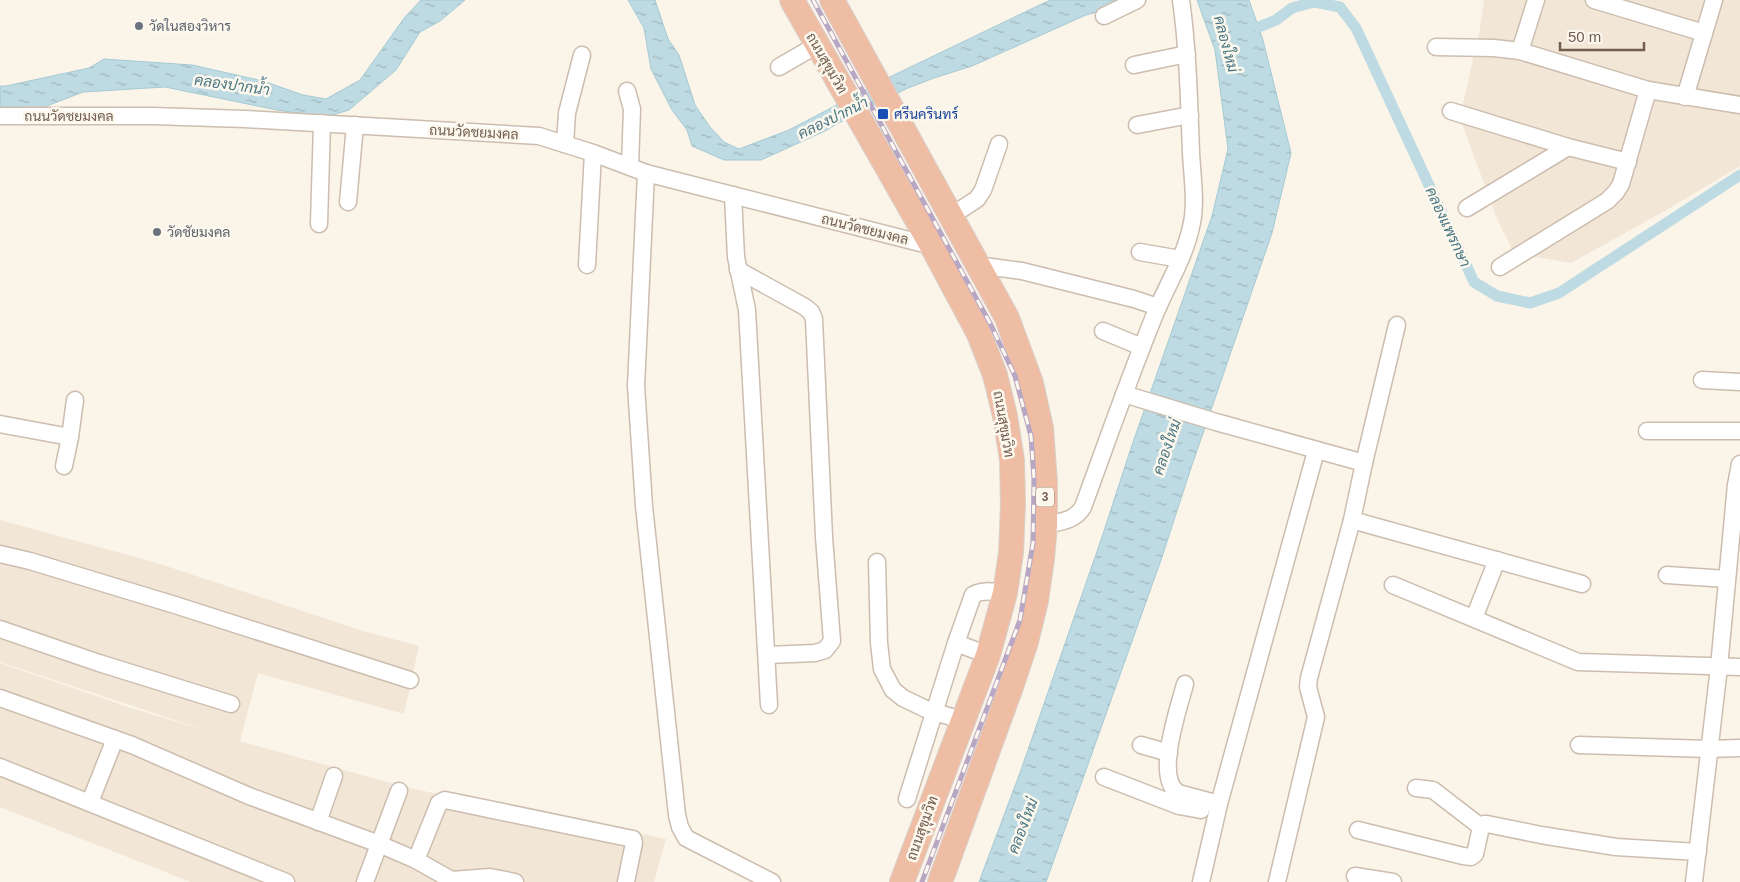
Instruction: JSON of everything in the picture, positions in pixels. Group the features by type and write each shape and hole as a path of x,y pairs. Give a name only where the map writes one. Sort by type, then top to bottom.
{"highway":[{"name":"ถนนสุขุมวิท","path":"792,0 932,246 979,334 995,375 1005,416 1012,460 1014,504 1006,593 988,655 902,882"},
{"path":"799,0 806,24"},
{"name":"3","path":"832,0 1007,318 1031,383 1041,428 1045,482 1045,525 1036,601 1026,642 940,882"}],"street":[{"path":"1104,16 1137,0"},
{"path":"1045,525 1074,518 1079,514 1132,396 1142,347 1180,259 1191,228 1193,217 1190,114 1187,54 1181,0"},
{"path":"1520,51 1536,0"},
{"path":"1594,0 1704,34"},
{"path":"1685,97 1714,0"},
{"path":"1436,47 1494,48 1520,51 1648,90 1740,105"},
{"path":"779,68 822,54"},
{"path":"1134,65 1187,54"},
{"path":"565,144 567,113 582,55"},
{"path":"1500,267 1607,201 1616,192 1621,184 1628,162 1648,90"},
{"path":"627,91 632,109 630,166"},
{"path":"1451,111 1568,147 1628,162"},
{"path":"1137,125 1190,114"},
{"name":"ถนนวัดชยมงคล","path":"0,116 153,116 322,123 539,136 593,153 646,173 932,246"},
{"path":"319,224 322,123"},
{"path":"348,202 355,125"},
{"path":"951,216 977,199 983,190 999,144"},
{"path":"1467,208 1568,147"},
{"path":"587,266 593,153"},
{"path":"646,173 636,386 644,506 677,815 686,838 772,882"},
{"path":"733,195 736,257 747,310 769,705"},
{"path":"1140,252 1180,259"},
{"path":"977,265 1022,271 1134,299 1158,308"},
{"path":"738,270 805,306 814,319 824,537 832,641 825,650 815,654 767,655"},
{"path":"1278,882 1316,717 1308,687 1309,678 1352,520 1397,325"},
{"path":"1103,331 1142,347"},
{"path":"1702,380 1740,382"},
{"path":"1132,396 1364,464"},
{"path":"64,466 75,400"},
{"path":"0,424 70,437"},
{"path":"1647,431 1740,431"},
{"path":"1200,882 1218,808 1316,451"},
{"path":"1694,882 1740,464"},
{"path":"1352,520 1582,584"},
{"path":"0,554 30,561 175,605 410,680"},
{"path":"1474,618 1497,560"},
{"path":"877,562 878,643 882,669 893,690 903,698 935,712 963,720"},
{"path":"1667,575 1727,578"},
{"path":"1393,585 1578,662 1740,667"},
{"path":"907,799 973,595 984,591 1006,593"},
{"path":"0,629 99,663 231,704"},
{"path":"956,643 988,655"},
{"path":"1185,684 1169,753 1168,773 1173,790 1218,808"},
{"path":"0,698 155,754 249,796 379,844 416,860 453,881 490,878 514,882"},
{"path":"90,802 115,739"},
{"path":"1142,745 1169,753"},
{"path":"1579,745 1709,749 1740,748"},
{"path":"0,767 286,882"},
{"path":"318,822 334,776"},
{"path":"1104,777 1179,806 1218,808"},
{"path":"1416,788 1433,790 1481,827"},
{"path":"365,882 399,791"},
{"path":"416,860 439,803 445,800 633,839 634,844 626,882"},
{"path":"1358,830 1471,857 1475,854 1481,827 1484,824 1616,847 1698,852"},
{"path":"1355,876 1393,882"}],"shaded area":[{"path":"1484,0 1740,0 1740,166 1670,208 1571,263 1514,253 1497,219 1460,118 1480,28"},
{"path":"0,520 157,563 363,631 419,646 404,714 258,673 240,741 394,784 454,798 666,839 654,882 191,882 0,807 0,663 131,708 211,732 0,662"}],"water":[{"name":"คลองปากน้ำ","path":"421,0 465,0 440,21 420,32 396,70 349,110 325,117 277,110 165,87 83,92 39,109 0,109 0,86 89,68 104,59 192,65 263,81 303,95 326,99 360,80 405,17"},
{"name":"คลองปากน้ำ","path":"628,0 655,0 668,39 679,55 695,105 710,127 724,142 739,149 789,130 894,75 1050,0 1131,0 1115,7 1086,15 972,66 908,88 825,131 761,160 724,160 692,146 687,130 672,110 651,69 644,28"},
{"name":"คลองใหม่","path":"1197,0 1249,0 1263,40 1291,153 1272,233 1161,560 1046,882 979,882 1021,770 1212,216 1228,149 1215,50"}],"waterway":[{"name":"คลองแพรกษา","path":"1259,27 1276,20 1292,8 1314,2 1340,7 1356,28 1474,282 1497,296 1530,303 1559,293 1740,175"}],"railway":[{"path":"813,0 991,325 1015,376 1031,436 1034,478 1033,543 1020,620 922,882"}],"place":[{"name":"วัดในสองวิหาร","path":"139,26"},
{"name":"ศรีนครินทร์","path":"883,114"},
{"name":"วัดชัยมงคล","path":"157,232"}]}
